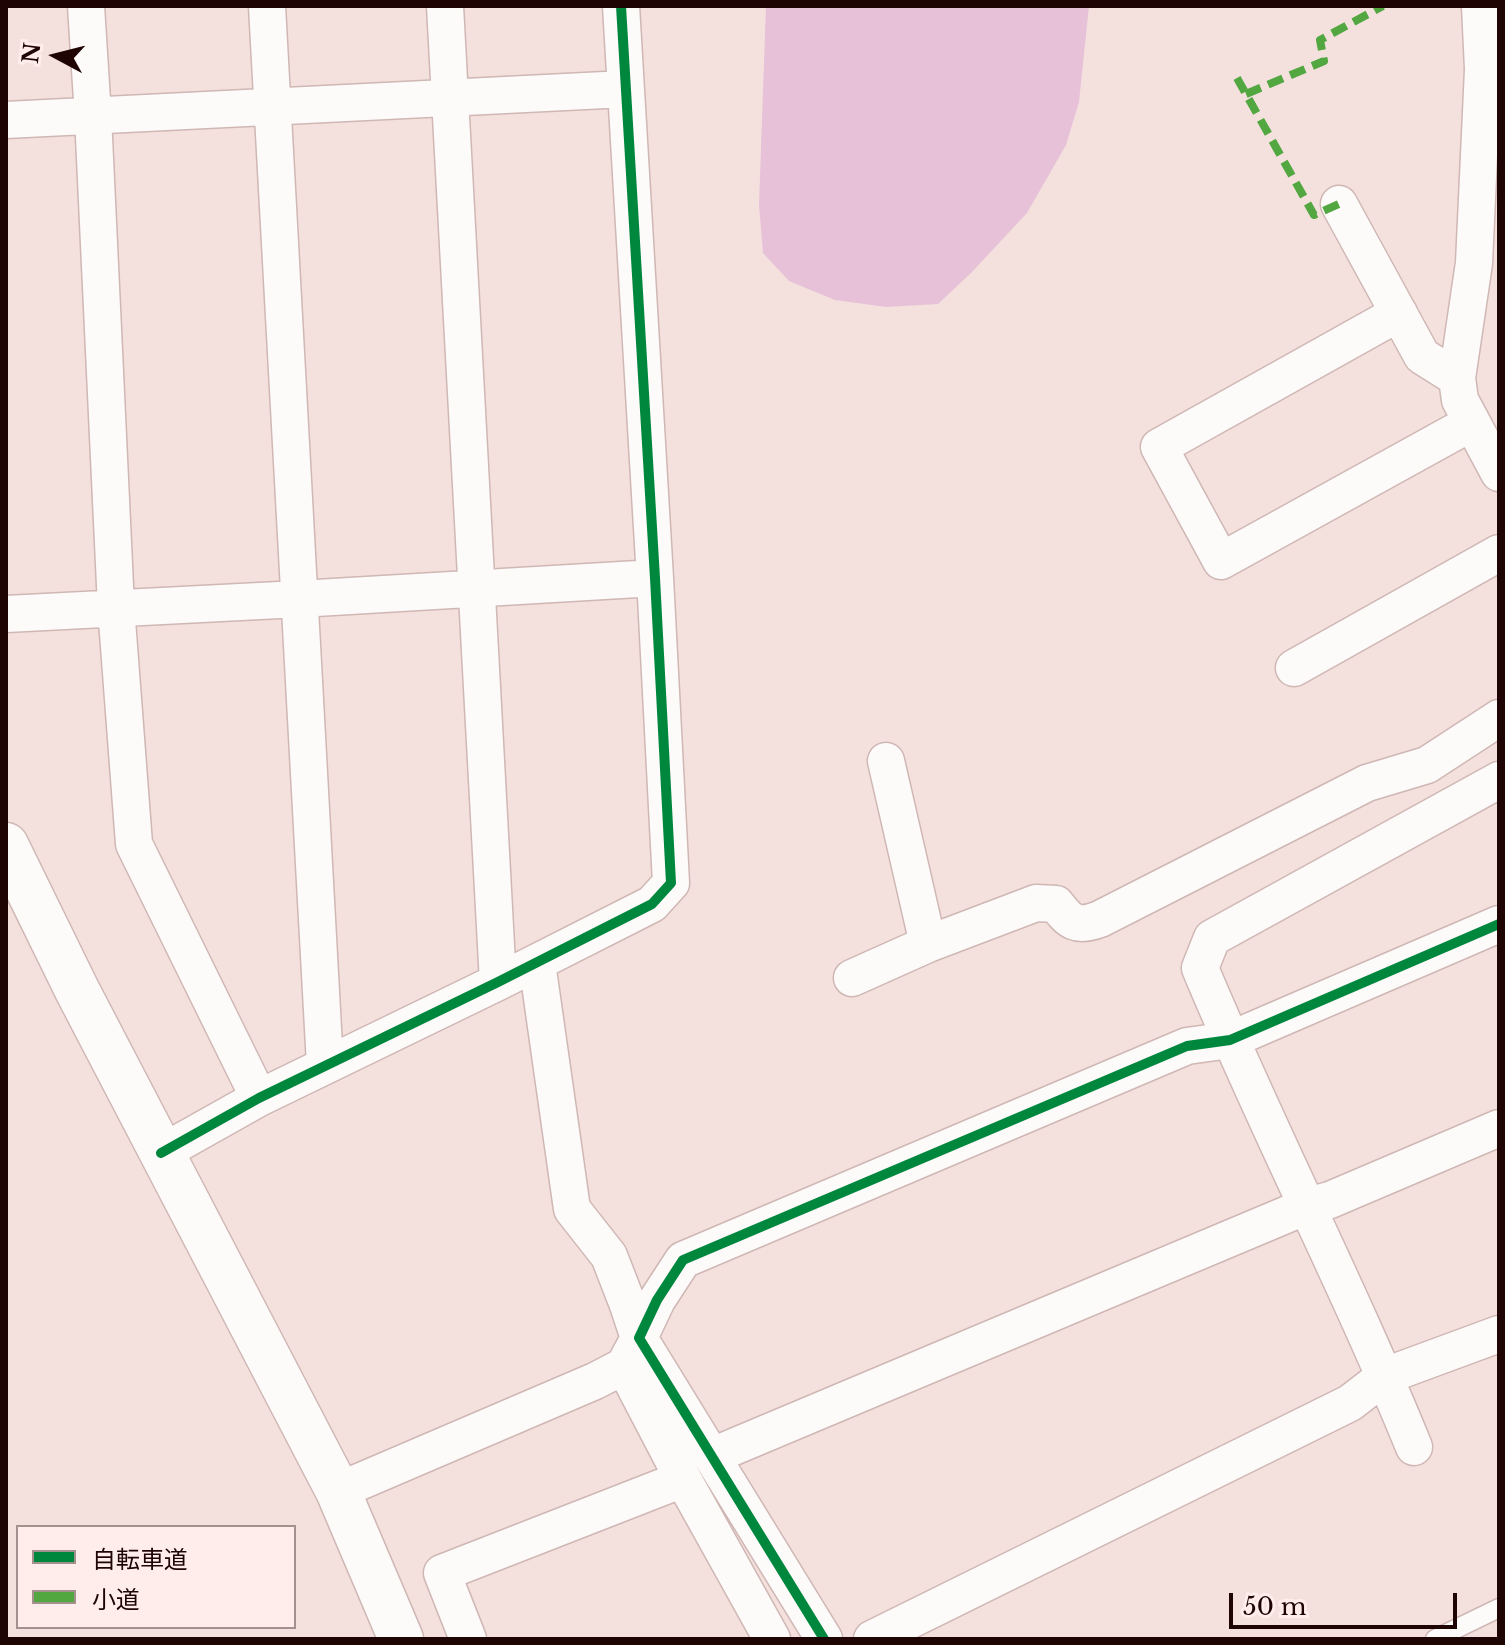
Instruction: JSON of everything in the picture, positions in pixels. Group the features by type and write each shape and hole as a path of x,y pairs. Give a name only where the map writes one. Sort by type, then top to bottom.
{"street":[{"path":"86,6 116,607 134,844 259,1098"},
{"path":"267,6 325,1065"},
{"path":"445,6 498,982"},
{"path":"161,1153 259,1098 652,904 671,883 621,6"},
{"path":"1480,6 1483,69 1474,263 1457,378 1460,400 1499,473"},
{"path":"6,120 625,89"},
{"path":"1339,204 1422,356 1457,378"},
{"path":"1399,313 1159,447 1221,561 1471,423"},
{"path":"1294,668 1499,553"},
{"path":"6,614 655,578"},
{"path":"852,978 928,944 1036,903 1056,904 1068,920 1085,925 1367,783 1427,765 1499,718"},
{"path":"886,761 928,944"},
{"path":"1414,1447 1385,1376 1230,1040 1200,968 1212,938 1499,780"},
{"path":"6,845 77,990 338,1491 401,1639"},
{"path":"338,1491 580,1387 632,1352 657,1300 683,1260 1187,1046 1230,1040 1499,924"},
{"path":"537,963 572,1209 609,1256 628,1305 632,1352 683,1479 772,1639"},
{"path":"712,1456 1499,1128"},
{"path":"872,1639 1350,1403 1385,1376 1499,1334"},
{"path":"632,1352 712,1456 824,1639"},
{"path":"468,1639 442,1573 683,1479"}],"lane":[{"path":"1435,1639 1499,1608"}],"shaded area":[{"path":"766,6 1089,6 1079,102 1066,145 1027,213 938,304 886,307 835,300 789,281 763,253 759,205"}],"marked path":[{"path":"1246,94 1324,61 1320,40 1383,6"},
{"path":"1237,78 1314,215 1339,204"}],"cycle path":[{"path":"161,1153 259,1098 652,904 671,883 621,6"},
{"path":"824,1639 639,1338 657,1300 683,1260 1187,1046 1230,1040 1499,924"}]}
